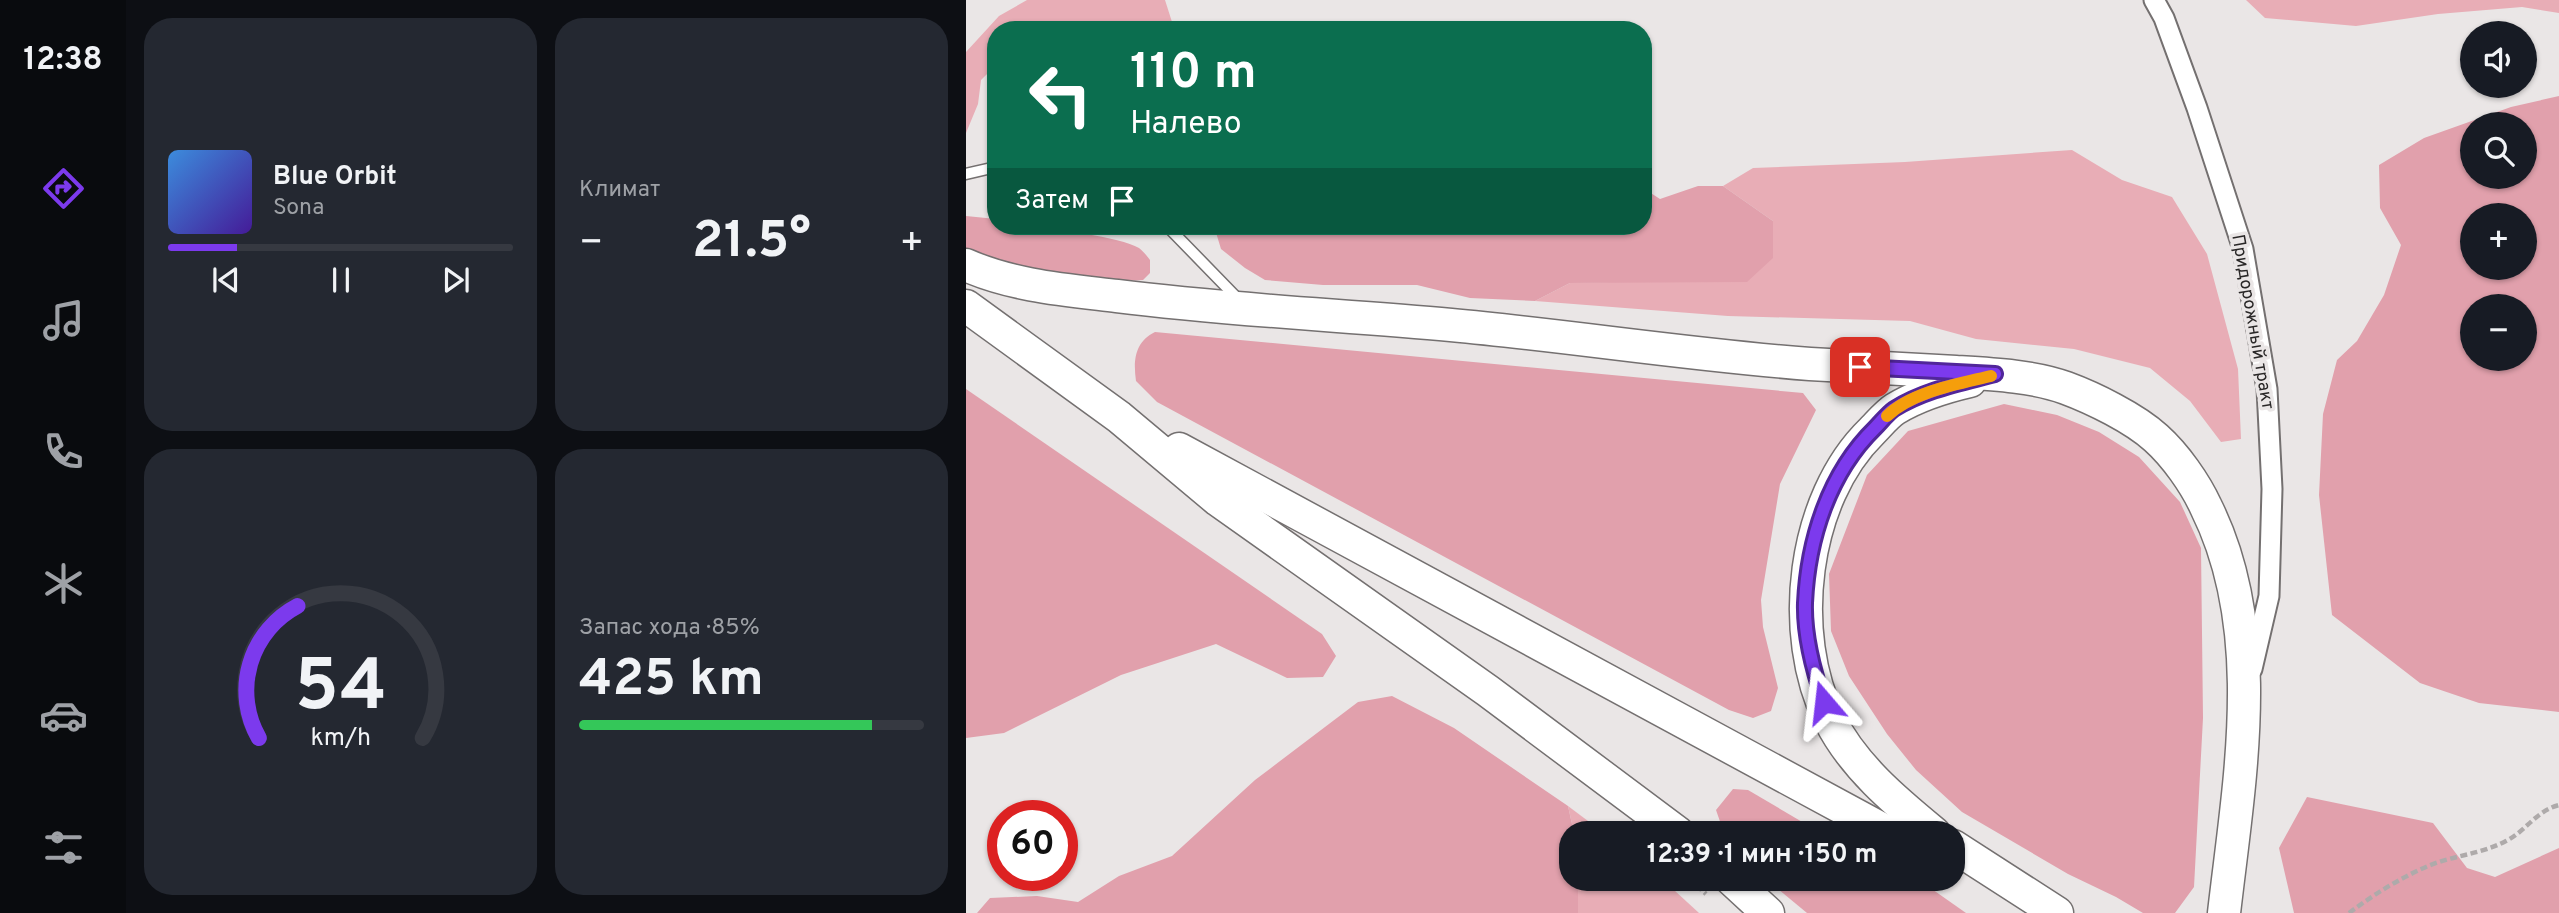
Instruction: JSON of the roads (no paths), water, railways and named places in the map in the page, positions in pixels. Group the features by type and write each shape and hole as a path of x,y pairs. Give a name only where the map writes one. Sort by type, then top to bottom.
{"main road":[{"path":"966,265 1011,281 1249,310 1451,325 1805,363 1995,374 2062,386 2109,407 2156,437 2183,470 2205,504 2221,541 2231,574 2237,605 2245,697 2242,752 2224,913"},
{"path":"966,306 1119,417 1218,500 1488,691 1662,821"},
{"path":"1919,821 1875,781 1847,749 1829,719 1809,652 1805,604 1812,552 1825,504 1860,442 1894,410 1938,389 1995,374"},
{"path":"1119,417 1867,821"},
{"path":"1965,854 2057,913"},
{"path":"1965,873 2041,913"},
{"path":"1744,891 1768,913"}],"street":[{"name":"Придорожный тракт","path":"2154,0 2164,18 2193,96 2243,249 2267,389 2272,489 2269,596 2245,697"}],"lane":[{"path":"966,174 987,169"},
{"path":"1176,235 1249,310"}]}
